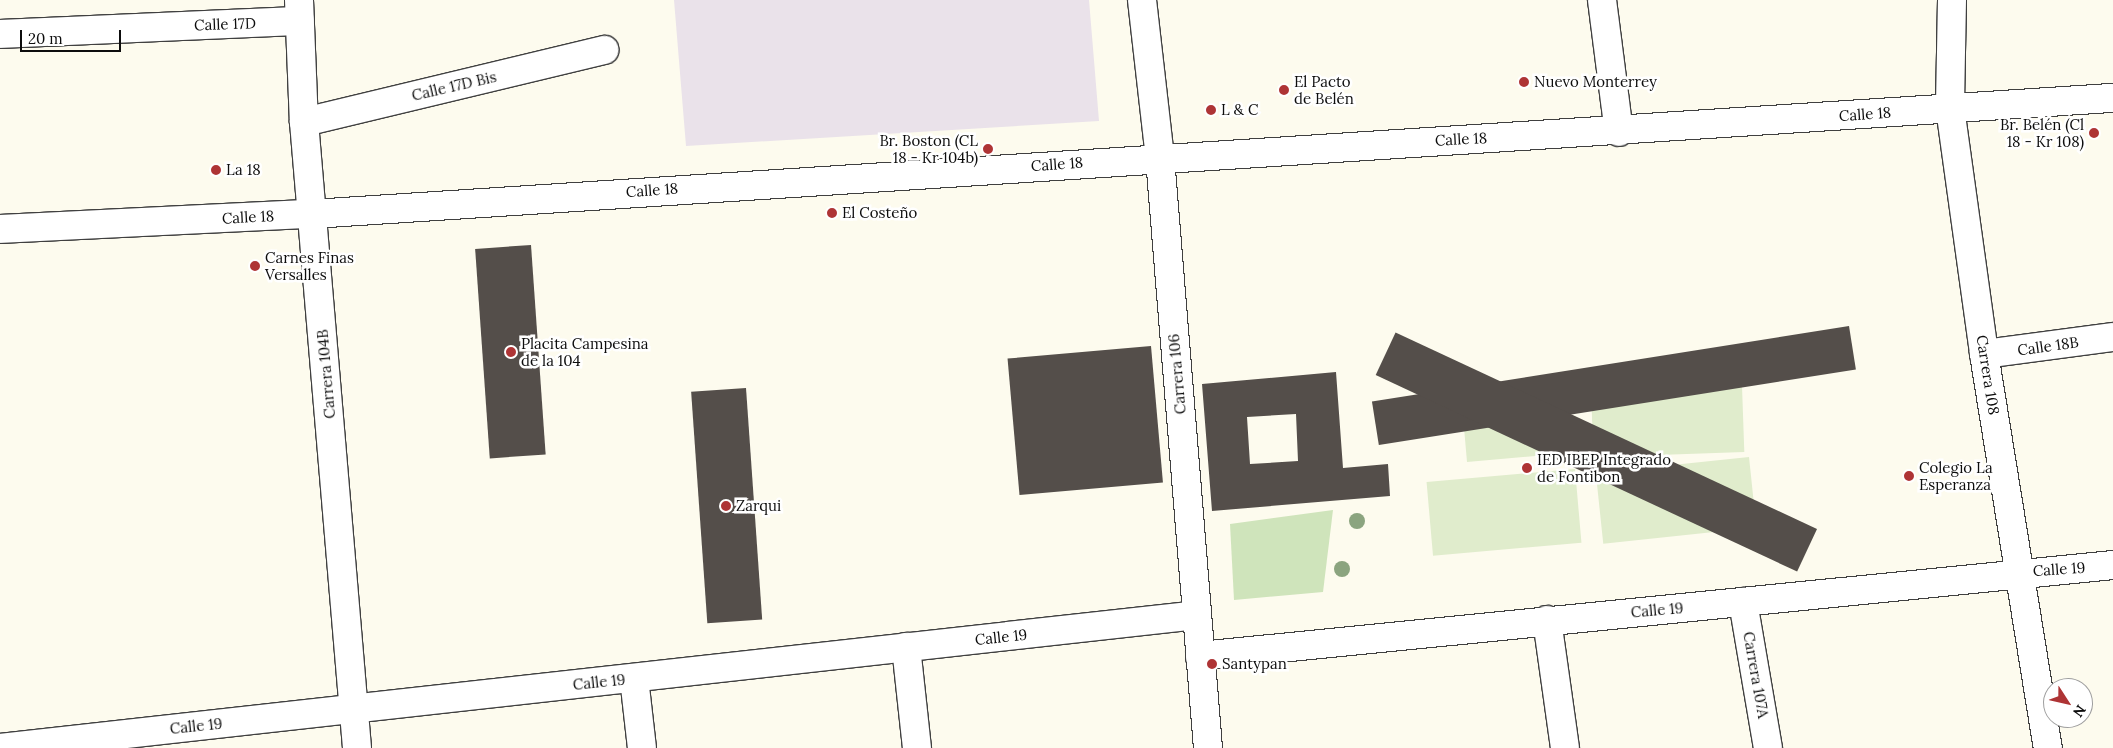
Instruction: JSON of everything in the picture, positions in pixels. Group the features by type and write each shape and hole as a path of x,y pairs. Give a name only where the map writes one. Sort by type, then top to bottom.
{"street":[{"name":"Carrera 106","path":"1142,0 1160,158 1208,748"},
{"path":"1602,0 1619,132"},
{"name":"Carrera 108","path":"1952,0 1950,108 1984,354 2048,748"},
{"name":"Calle 17D","path":"0,34 300,11"},
{"name":"Carrera 104B","path":"300,11 304,122 357,748"},
{"name":"Calle 17D Bis","path":"304,122 605,50"},
{"name":"Calle 18","path":"0,229 312,214 1160,158 1619,132 2113,98"},
{"name":"Calle 18B","path":"1984,354 2113,337"},
{"name":"Calle 19","path":"1200,656 1743,602 2020,572 2113,565"},
{"name":"Carrera 107A","path":"1743,602 1768,748"},
{"name":"Calle 19","path":"0,748 83,743 354,709 1197,615"},
{"path":"1548,620 1565,748"},
{"path":"906,647 917,748"},
{"path":"634,678 642,748"}],"shaded area":[{"path":"674,0 1089,0 1099,121 686,146"}],"green space":[{"path":"1742,386 1744,452 1593,457 1591,391"},
{"path":"1557,412 1561,454 1467,462 1463,420"},
{"path":"1749,457 1756,528 1603,544 1596,473"},
{"path":"1575,469 1581,543 1433,556 1427,482"},
{"path":"1333,510 1323,592 1234,600 1230,524"}],"building":[{"name":"Placita Campesina de la 104","path":"531,245 546,454 490,458 475,249"},
{"path":"1849,326 1856,369 1379,445 1372,402"},
{"path":"1396,332 1817,529 1797,572 1376,375"},
{"path":"1151,346 1163,482 1019,495 1008,359"},
{"path":"1336,372 1343,468 1388,464 1390,496 1212,511 1202,384","holes":["1296,414 1298,461 1250,464 1247,417"]},
{"name":"Zarqui","path":"746,388 762,619 707,623 691,392"}],"place":[{"name":"Nuevo Monterrey","path":"1524,82"},
{"name":"El Pacto de Belén","path":"1284,90"},
{"name":"L & C","path":"1211,110"},
{"name":"Br. Belén (Cl 18 - Kr 108)","path":"2094,133"},
{"name":"Br. Boston (CL 18 - Kr 104b)","path":"988,149"},
{"name":"La 18","path":"216,170"},
{"name":"El Costeño","path":"832,213"},
{"name":"Carnes Finas Versalles","path":"255,266"},
{"name":"Placita Campesina de la 104","path":"511,352"},
{"name":"IED IBEP Integrado de Fontibon","path":"1527,468"},
{"name":"Colegio La Esperanza","path":"1909,476"},
{"name":"Zarqui","path":"726,506"},
{"name":"Santypan","path":"1212,664"}]}
